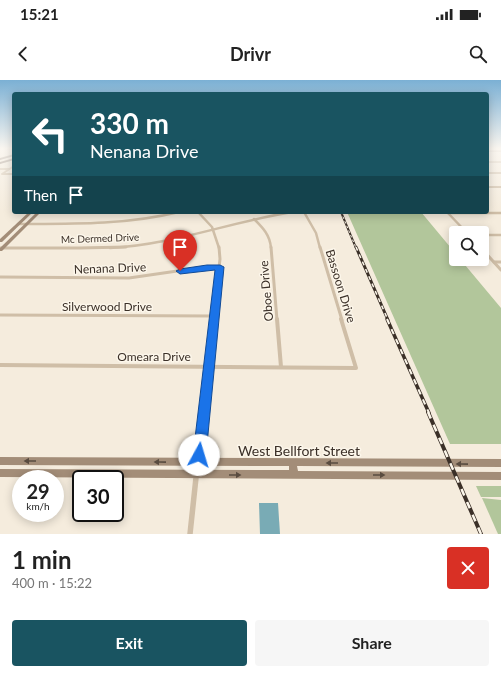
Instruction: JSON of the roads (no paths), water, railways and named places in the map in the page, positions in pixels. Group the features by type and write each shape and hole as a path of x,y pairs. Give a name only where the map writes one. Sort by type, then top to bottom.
{"main road":[{"path":"0,241 29,214"},
{"path":"1,249 37,214"},
{"name":"West Bellfort Street","path":"0,461 198,463 501,463"},
{"path":"10,473 15,461"},
{"path":"101,470 104,461"},
{"path":"293,463 294,475"},
{"name":"West Bellfort Street","path":"0,473 72,473"},
{"name":"West Bellfort Street","path":"124,473 501,476"}],"street":[{"path":"1,174 10,169"},
{"path":"489,173 501,174"},
{"path":"1,174 12,174"},
{"path":"489,187 501,187"},
{"path":"489,213 501,213"},
{"path":"18,224 116,223 156,218 171,214"},
{"path":"190,534 220,267 220,249 214,230 208,221 200,214"},
{"name":"Mc Dermed Drive","path":"1,249 123,247 160,242 254,219 281,214"},
{"name":"Bassoon Drive","path":"305,214 316,232 356,368"},
{"path":"449,214 460,226"},
{"name":"Oboe Drive","path":"254,219 266,232 270,239 281,367"},
{"path":"489,235 501,235"},
{"path":"489,257 501,270"},
{"path":"494,262 501,262"},
{"name":"Nenana Drive","path":"0,277 129,278 198,268 220,267"},
{"name":"Silverwood Drive","path":"0,315 214,316"},
{"name":"Omeara Drive","path":"0,365 356,368"}],"water":[{"path":"259,503 278,503 280,534 260,534"}],"railway":[{"path":"342,214 356,248"},
{"path":"356,247 388,320"},
{"path":"387,319 429,413"},
{"path":"428,412 481,534"}]}
